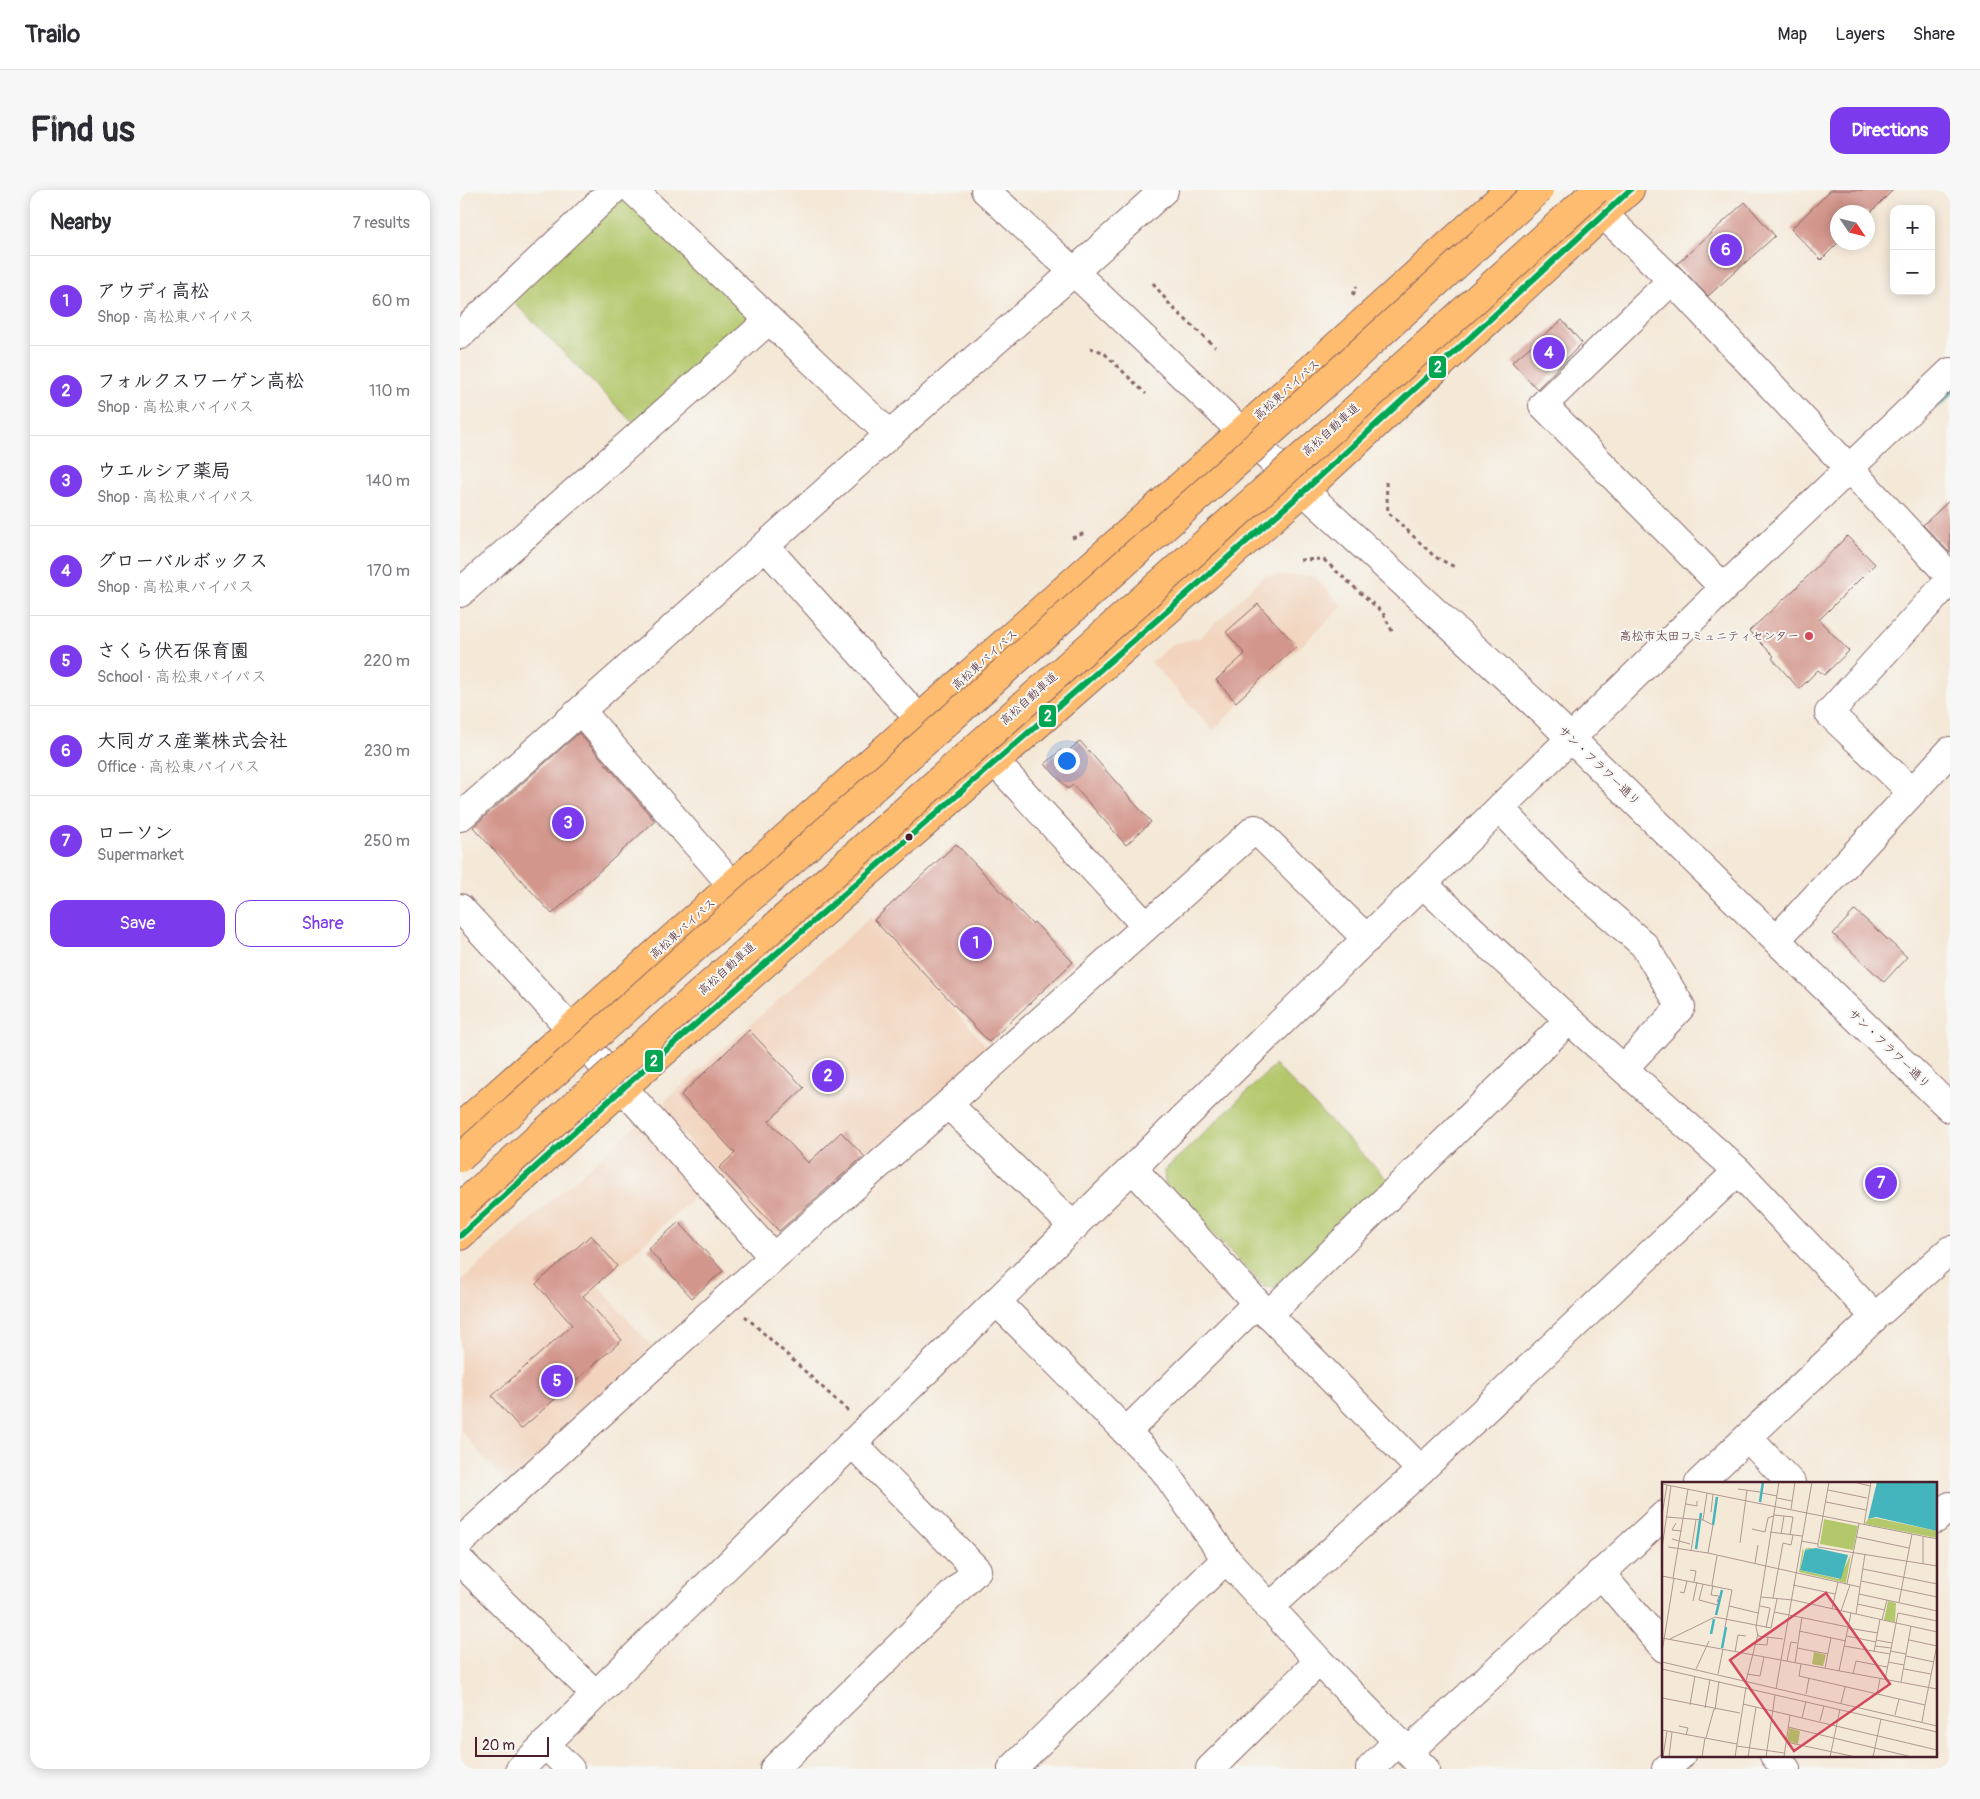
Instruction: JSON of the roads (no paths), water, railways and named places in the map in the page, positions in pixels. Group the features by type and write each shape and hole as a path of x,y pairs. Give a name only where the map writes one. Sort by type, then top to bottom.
{"highway":[{"name":"高松東バイパス","path":"460,1127 1242,431 1509,190"},
{"path":"460,1158 1157,535 1539,190"},
{"path":"460,1236 623,1088 1304,491 1600,202 1630,190"},
{"name":"高松自動車道","path":"460,1206 1346,417 1600,202"}],"street":[{"path":"460,335 613,190"},
{"path":"633,190 768,321 889,434"},
{"name":"サン・フラワー通り","path":"985,190 1304,491 1572,738 1776,940 1950,1108"},
{"path":"460,817 1164,190"},
{"path":"1600,202 1950,576"},
{"path":"1672,280 1543,405 1724,588"},
{"path":"460,593 768,321"},
{"path":"520,1769 1724,588 1950,372"},
{"path":"765,546 918,719"},
{"path":"1912,792 1829,713 1950,580"},
{"path":"581,711 732,885"},
{"path":"1776,940 1950,751"},
{"path":"996,763 1146,926"},
{"path":"1500,808 1559,871 1644,945 1681,1007 1624,1068"},
{"path":"460,1542 726,1299 948,1104 1254,829 1368,939"},
{"path":"1423,884 1570,1020 1738,1171 1875,1317"},
{"path":"460,908 570,1028 774,1257"},
{"path":"1126,1432 1262,1309 1570,1020"},
{"path":"948,1104 1074,1227"},
{"path":"1133,1169 1262,1309 1421,1470"},
{"path":"1269,1608 1421,1470 1738,1171"},
{"path":"1700,1482 1875,1317 1950,1250"},
{"path":"997,1302 1163,1469 1226,1559 1319,1661 1411,1754"},
{"path":"774,1769 977,1570 860,1436"},
{"path":"1748,1438 1790,1482"},
{"path":"1938,1517 1950,1506"},
{"path":"1370,1769 1411,1754 1662,1517"},
{"path":"1012,1769 1226,1559"},
{"path":"460,1561 595,1694"},
{"path":"1600,1574 1662,1646"},
{"path":"1210,1769 1319,1661"},
{"path":"545,1744 570,1769"},
{"path":"1666,1769 1680,1756"},
{"path":"1775,1756 1786,1769"}],"waterway":[{"path":"1938,403 1950,391"}],"place":[{"name":"大同ガス産業株式会社","path":"1726,250"},
{"name":"グローバルボックス","path":"1549,353"},
{"name":"高松市太田コミュニティセンター","path":"1809,636"},
{"name":"ウエルシア薬局","path":"568,823"},
{"name":"アウディ高松","path":"976,943"},
{"name":"フォルクスワーゲン高松","path":"828,1076"},
{"name":"ローソン","path":"1881,1183"},
{"name":"さくら伏石保育園","path":"557,1381"}]}
